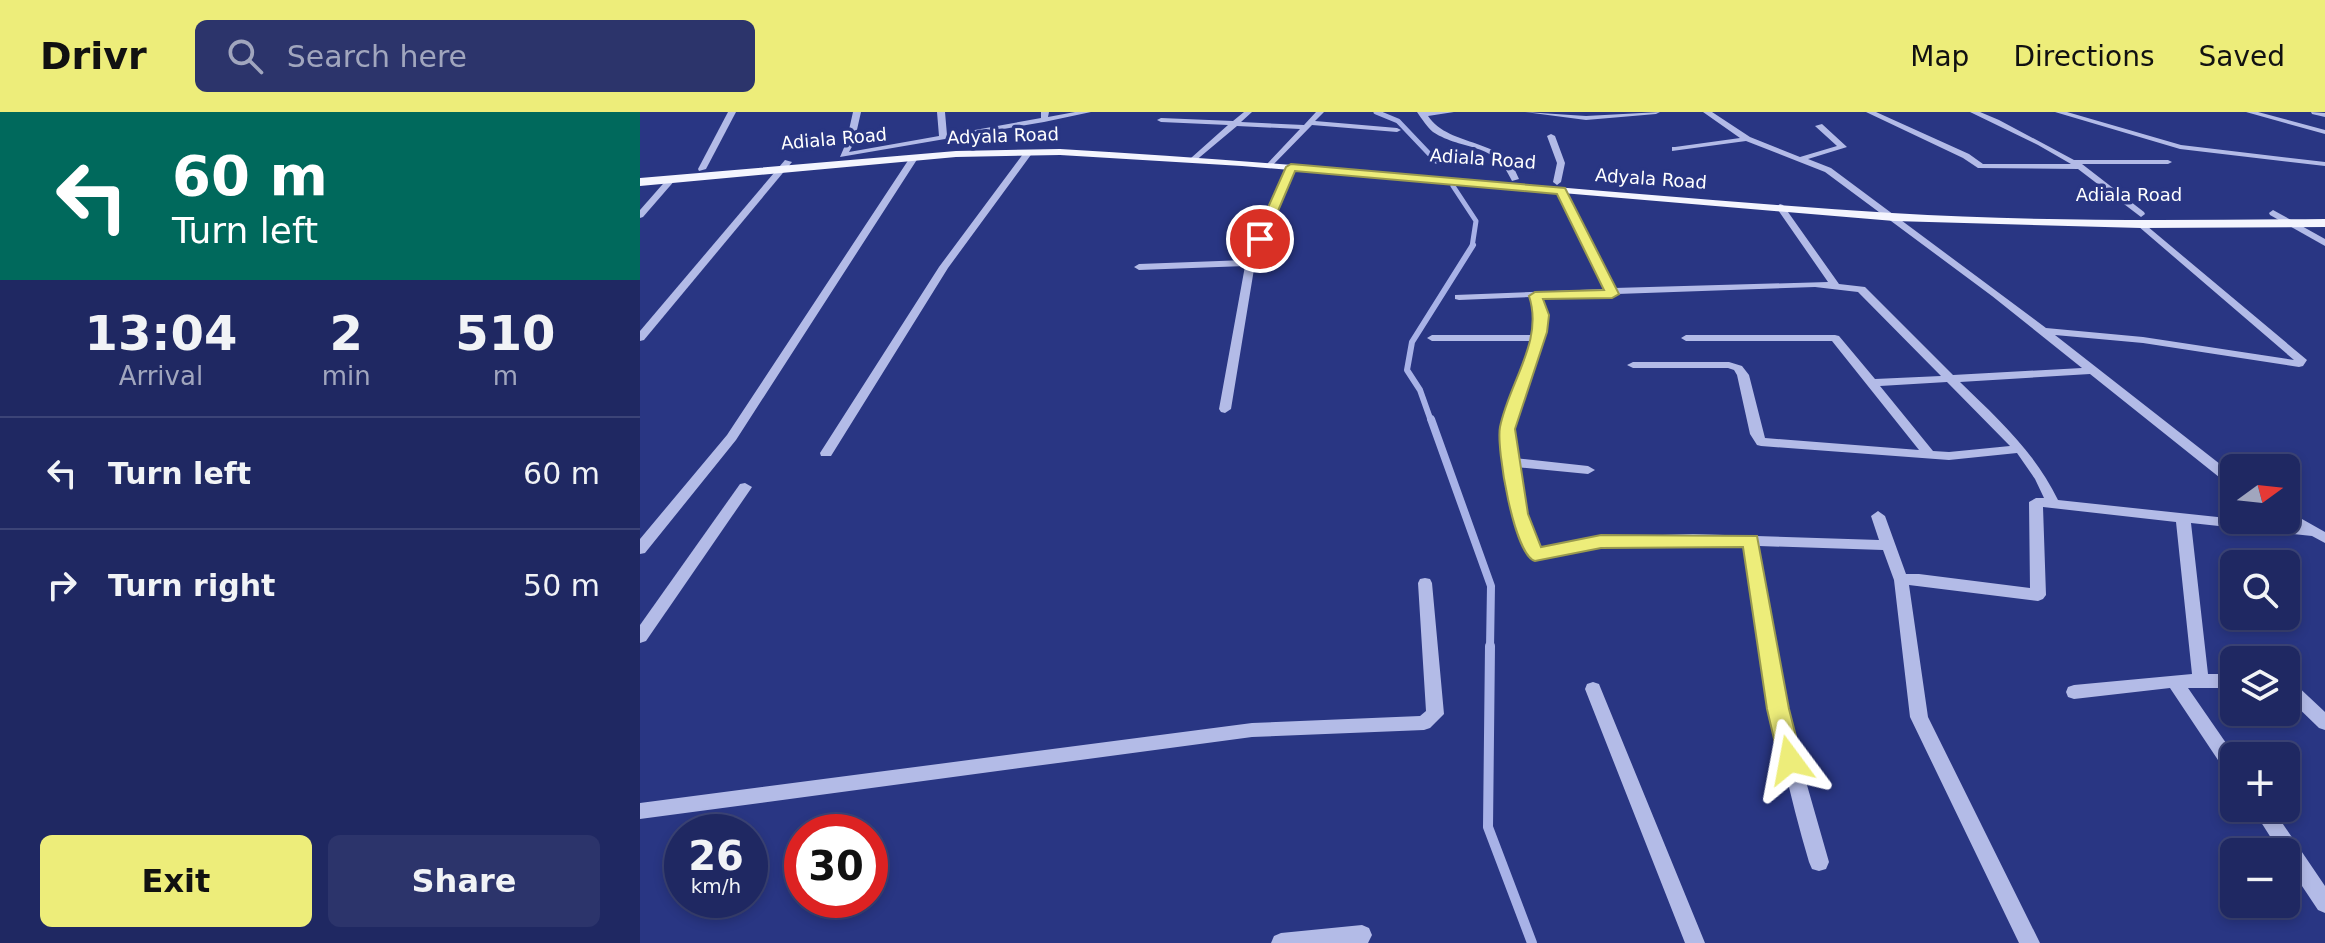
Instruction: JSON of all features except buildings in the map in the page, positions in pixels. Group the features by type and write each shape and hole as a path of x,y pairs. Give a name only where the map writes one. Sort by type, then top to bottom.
{"main road":[{"name":"Adiala Road","path":"640,175 784,166 843,155 995,146 1142,148 1198,156"},
{"name":"Adyala Road","path":"640,182 784,166 1029,152 1198,156 1273,162 1291,167 1559,186 1894,217 2325,223"},
{"name":"Adiala Road","path":"1273,162 1879,208 2141,219 2325,211"}],"street":[{"path":"702,169 732,112"},
{"path":"843,155 850,143 857,112"},
{"path":"941,112 943,137"},
{"path":"843,155 1044,116 1087,112"},
{"path":"1198,156 1248,112"},
{"path":"1273,162 1320,112"},
{"path":"1422,113 1450,112"},
{"path":"1529,112 1586,118 1656,112"},
{"path":"1707,112 1747,139 1828,170 1894,217 2220,471"},
{"path":"1974,112 2078,164 2115,190 2141,219 2301,360 2299,364 2143,340 2042,331"},
{"path":"2059,112 2180,147 2325,164"},
{"path":"2250,112 2325,132"},
{"path":"2315,112 2325,115"},
{"path":"1422,113 1434,130 1474,143 1501,159 1514,171 1515,179"},
{"path":"1877,113 1981,166 2168,162"},
{"path":"1161,120 1397,130"},
{"path":"1800,159 1843,147 1819,126"},
{"path":"1551,136 1561,163 1559,186 1612,294"},
{"path":"1675,149 1747,139"},
{"path":"826,453 944,267 1029,152"},
{"path":"640,549 732,437 914,158"},
{"path":"640,338 784,166"},
{"path":"1225,409 1250,263 1291,167"},
{"path":"640,215 672,179"},
{"path":"640,203 652,202"},
{"path":"1780,207 1834,284"},
{"path":"2273,213 2325,243"},
{"path":"1139,267 1250,263"},
{"path":"1459,297 1834,284 1853,286 1867,292 2020,449 2041,478 2053,504"},
{"path":"1535,296 1542,315 1507,429 1519,514 1535,554 1601,542 1751,541 1888,545"},
{"path":"1432,338 1537,338"},
{"path":"1686,338 1835,338 1930,455"},
{"path":"1633,365 1729,365 1738,368 1743,375 1756,434 1761,442 1949,456 2020,449"},
{"path":"1872,383 2090,371"},
{"path":"1510,462 1588,470"},
{"path":"640,637 745,487"},
{"path":"1901,580 1919,579 2038,595 2036,502 2320,535"},
{"path":"1878,516 1901,580 1919,717 2030,943"},
{"path":"2183,518 2201,681"},
{"path":"2300,523 2320,535"},
{"path":"1751,541 1778,709 1802,811 1819,862"},
{"path":"640,811 1252,730 1424,723 1435,714 1425,583"},
{"path":"2074,692 2174,681 2220,681"},
{"path":"2174,681 2220,748"},
{"path":"1593,689 1695,943"},
{"path":"2300,699 2325,723"},
{"path":"2270,822 2325,903"},
{"path":"1281,943 1362,935"}],"waterway":[{"path":"1376,112 1398,121 1436,161"},
{"path":"1453,186 1476,221 1472,246"},
{"path":"1431,421 1420,390 1407,370 1412,342 1472,246"},
{"path":"1431,419 1491,586 1490,648"},
{"path":"1490,646 1488,827 1532,943"}],"route":[{"path":"1260,239 1291,167 1561,191 1612,294 1535,296 1542,315 1540,332 1507,429 1519,514 1535,554 1601,542 1751,541 1778,709 1790,760"}]}
